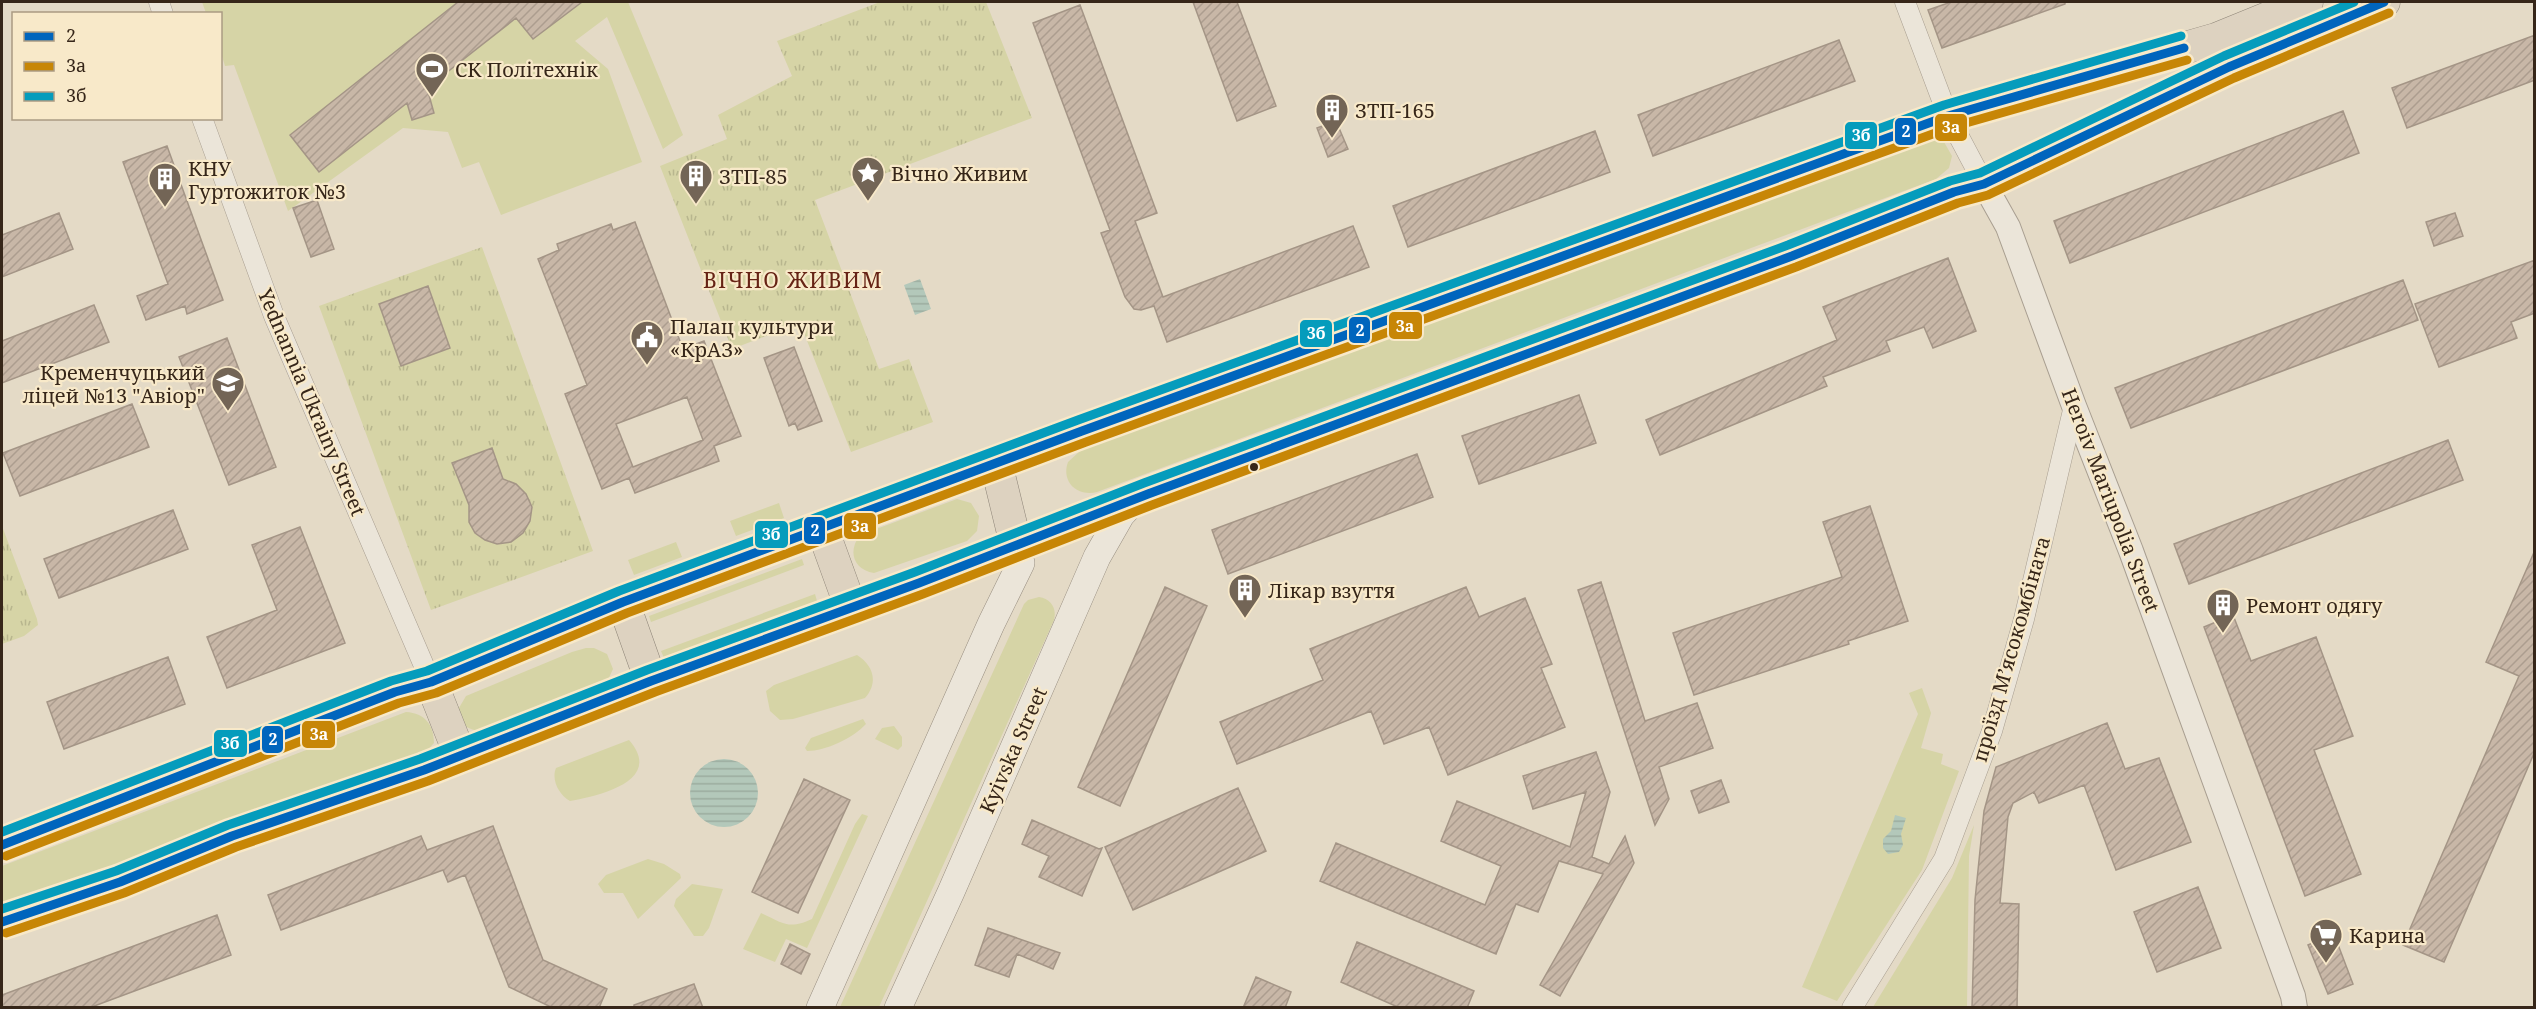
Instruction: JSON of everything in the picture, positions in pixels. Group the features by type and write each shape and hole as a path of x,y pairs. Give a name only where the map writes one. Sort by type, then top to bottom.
{"highway":[{"path":"2,845 395,692 431,682 623,602 996,463 1948,116 2216,39 2307,2"},
{"path":"2,922 120,882 232,836 460,756 651,681 851,608 1137,498 1792,256 1954,192 1984,184 2229,67 2384,2"},
{"path":"996,463 1016,545"},
{"path":"822,528 851,608"},
{"path":"623,602 651,681"},
{"path":"431,682 460,756"}],"main road":[{"name":"Kyivska Street","path":"898,1008 1097,558 1121,515 1137,498"},
{"path":"820,1008 990,624 1021,563 1016,545"}],"street":[{"name":"Heroiv Mariupolia Street","path":"1905,2 1948,116 2008,227 2160,628 2289,985 2295,1008"},
{"name":"Yednannia Ukrainy Street","path":"203,120 274,316 431,682"},
{"name":"проїзд Мʼясокомбіната","path":"1852,1008 1944,859 1992,731 2024,619 2074,406"}],"green space":[{"name":"СК Політехнік","path":"202,2 628,2 683,135 663,149 607,17 575,41 608,69 642,162 501,215 479,162 462,168 448,132 403,128 288,211 234,65 225,66 222,56 222,12 206,12"},
{"path":"880,2 986,2 1032,118 815,200 879,369 909,359 933,422 851,452 800,323 732,349 660,166 727,139 718,115 792,76 777,41"},
{"path":"1933,137 1944,142 1952,156 1949,168 1936,179 1097,492 1077,490 1069,481 1066,469 1068,462 1080,451 1915,141"},
{"path":"482,247 593,551 431,610 319,306"},
{"path":"957,499 971,503 979,516 977,531 967,541 874,573 857,564 853,554 860,535"},
{"path":"779,503 784,518 736,536 730,521"},
{"path":"2,526 38,625 24,636 2,644"},
{"path":"676,542 682,557 634,575 628,560"},
{"path":"802,559 804,565 651,622 649,616"},
{"path":"815,594 817,601 664,658 661,651"},
{"path":"1039,597 1052,605 1055,612 1054,620 879,1007 840,1007 1024,604 1028,600"},
{"path":"586,648 594,648 607,654 613,669 607,682 482,731 472,729 460,721 456,713 466,696"},
{"path":"857,655 867,664 872,674 872,686 865,698 793,719 780,720 770,711 766,691 774,685"},
{"path":"1922,688 1931,713 1921,748 1943,754 1941,764 1959,771 1922,870 1837,1001 1802,987 1918,714 1909,693"},
{"path":"406,712 418,715 430,726 434,743 424,754 2,912 2,866"},
{"path":"863,719 866,724 839,743 822,749 807,751 805,748 811,738"},
{"path":"894,726 902,737 902,746 898,750 875,739 882,728"},
{"path":"629,740 638,754 639,766 634,776 624,784 596,795 570,801 559,791 555,782 556,768"},
{"path":"862,814 868,816 807,948 786,939 775,962 743,949 761,913 792,925 812,919 855,824"},
{"path":"1974,825 1969,856 1967,1007 1873,1007 1952,878"},
{"path":"648,859 664,864 680,874 681,878 638,919 623,893 604,893 598,884 606,875"},
{"path":"692,884 723,889 709,928 703,936 694,936 674,906 676,899"}],"shaded area":[{"path":"920,279 931,309 915,315 904,285"},
{"path":"724,759 737,762 748,769 755,780 758,793 755,806 748,817 737,824 724,827 711,824 700,817 693,806 690,793 693,780 700,769 711,762"},
{"path":"1895,815 1906,818 1901,834 1903,845 1899,852 1888,854 1883,848 1883,839 1891,831"}],"building":[{"path":"458,2 582,2 533,39 516,18 427,88 434,113 412,120 407,103 319,172 290,135"},
{"path":"1193,2 1237,2 1276,106 1237,121"},
{"path":"1951,2 2065,2 2065,4 1942,48 1928,10"},
{"path":"1080,5 1157,213 1135,221 1163,297 1353,226 1369,267 1167,342 1154,306 1141,310 1134,309 1125,297 1101,233 1110,230 1033,23"},
{"path":"2535,35 2535,80 2407,128 2392,88"},
{"path":"1839,40 1855,81 1653,156 1638,115"},
{"path":"2343,111 2359,153 2070,263 2054,221"},
{"name":"ЗТП-165","path":"1336,121 1348,149 1328,157 1317,128"},
{"path":"1595,131 1610,172 1408,247 1393,206"},
{"name":"КНУ Гуртожиток №3","path":"167,146 223,300 187,314 185,306 146,320 137,296 168,284 123,162"},
{"path":"317,200 334,249 311,257 293,208"},
{"path":"59,213 73,249 2,277 2,235"},
{"path":"2455,213 2463,236 2434,246 2426,222"},
{"name":"Палац культури «КрАЗ»","path":"635,222 683,349 704,341 741,436 714,446 719,461 635,493 629,478 602,489 565,394 587,385 538,259 559,250 557,244 611,224 613,230","holes":["687,397 703,440 633,467 616,424"]},
{"path":"1948,258 1976,331 1933,348 1924,327 1886,341 1890,351 1823,377 1827,386 1660,455 1646,420 1837,340 1823,307"},
{"path":"2535,260 2535,313 2511,322 2517,338 2439,367 2415,304"},
{"path":"2403,280 2418,320 2131,428 2115,388"},
{"path":"428,286 450,348 401,366 379,304"},
{"path":"94,305 109,342 2,383 2,341"},
{"name":"Кременчуцький ліцей №13 \"Авіор\"","path":"227,338 276,467 229,485 179,357"},
{"path":"794,347 822,421 798,430 795,423 789,426 764,358"},
{"path":"1579,395 1596,443 1479,484 1462,436"},
{"path":"132,404 149,447 20,496 3,453"},
{"path":"2448,440 2463,480 2189,584 2174,544"},
{"path":"492,448 503,479 516,484 526,494 532,507 530,521 523,533 511,542 497,544 475,533 469,522 469,505 452,463"},
{"path":"1417,454 1433,497 1228,574 1212,530"},
{"path":"1870,506 1908,621 1848,641 1849,644 1694,695 1673,633 1842,577 1823,522"},
{"path":"173,510 188,549 59,598 44,559"},
{"path":"300,527 345,643 227,688 207,637 277,610 252,545"},
{"path":"2535,550 2535,751 2444,962 2403,945 2519,676 2486,662"},
{"path":"1601,582 1645,721 1697,703 1713,748 1659,767 1669,799 1655,825 1578,590"},
{"path":"1165,587 1207,606 1120,806 1078,787"},
{"path":"1466,587 1479,617 1525,598 1552,664 1541,668 1565,727 1448,775 1429,727 1384,744 1371,711 1237,764 1220,722 1323,680 1310,649"},
{"path":"2233,615 2251,661 2316,637 2353,736 2314,750 2361,874 2305,896 2204,627"},
{"path":"168,657 185,704 64,749 47,702"},
{"path":"2107,723 2125,769 2159,758 2191,842 2116,870 2084,785 2039,803 2034,792 2013,803 2008,817 2000,903 2019,904 2017,1008 1972,1008 1975,900 1984,811 1996,767"},
{"path":"1596,752 1610,792 1592,857 1609,864 1625,836 1634,863 1560,996 1540,985 1603,874 1559,861 1538,912 1516,904 1496,954 1320,881 1336,843 1485,905 1501,866 1441,841 1457,801 1570,847 1586,792 1533,809 1523,776"},
{"path":"804,779 850,800 798,913 752,892"},
{"path":"1721,780 1729,802 1699,813 1691,791"},
{"path":"1238,788 1266,851 1133,910 1105,847"},
{"path":"1032,820 1099,849 1102,848 1082,896 1039,877 1049,856 1022,844"},
{"path":"493,826 543,960 607,989 599,1008 553,1008 509,987 465,875 448,882 443,870 281,930 268,895 421,836 427,850"},
{"path":"2198,887 2221,948 2157,972 2134,912"},
{"path":"217,915 231,955 89,1008 2,1008 2,995"},
{"path":"988,928 1060,953 1053,969 1017,954 1009,977 975,965"},
{"path":"2334,934 2353,984 2328,994 2308,945"},
{"path":"1357,942 1474,991 1467,1008 1400,1008 1341,982"},
{"path":"790,944 810,954 801,974 781,964"},
{"path":"1256,977 1291,992 1285,1008 1243,1008"},
{"path":"694,984 703,1008 634,1008 634,1005"}],"transit line":[{"name":"3б","path":"2,909 116,871 228,825 420,759 647,670 915,572 1144,483 1788,245 1950,181 1980,173 2224,56 2354,2"},
{"name":"2","path":"2,922 120,882 232,836 424,770 651,681 919,583 1148,494 1792,256 1954,192 1984,184 2229,67 2384,2"},
{"name":"3а","path":"6,933 124,893 236,847 428,781 655,692 923,594 1152,505 1796,267 1958,203 1988,195 2234,78 2389,13"},
{"name":"3б","path":"2,832 391,681 427,671 619,591 1078,420 1944,105 2181,36"},
{"name":"2","path":"2,845 395,692 431,682 623,602 1082,431 1948,116 2184,48"},
{"name":"3а","path":"6,856 399,703 436,693 627,613 1086,442 1952,127 2187,60"}],"place":[{"name":"СК Політехнік","path":"432,98"},
{"name":"ЗТП-165","path":"1332,139"},
{"name":"Вічно Живим","path":"868,202"},
{"name":"ЗТП-85","path":"696,205"},
{"name":"КНУ Гуртожиток №3","path":"165,208"},
{"name":"Палац культури «КрАЗ»","path":"647,366"},
{"name":"Кременчуцький ліцей №13 \"Авіор\"","path":"228,412"},
{"name":"Лікар взуття","path":"1245,619"},
{"name":"Ремонт одягу","path":"2223,634"},
{"name":"Карина","path":"2326,964"}],"district":[{"name":"ВІЧНО ЖИВИМ","path":"793,280"}]}
